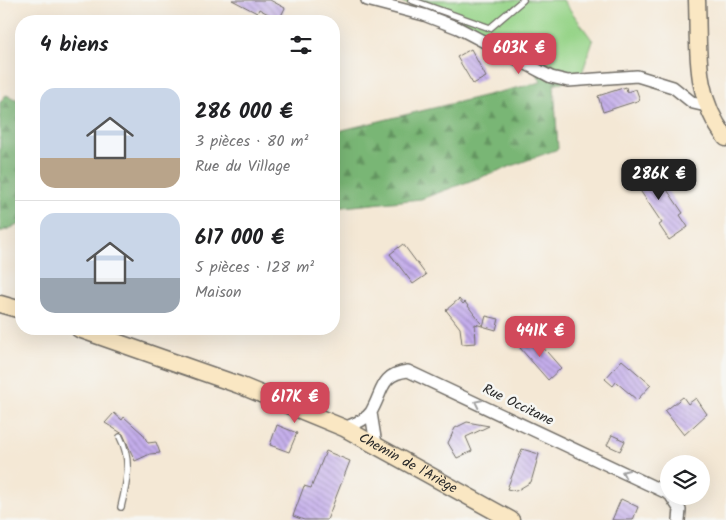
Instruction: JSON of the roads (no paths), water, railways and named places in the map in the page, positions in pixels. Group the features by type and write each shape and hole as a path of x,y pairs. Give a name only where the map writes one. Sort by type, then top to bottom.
{"street":[{"path":"367,0 424,15 458,28 551,77 568,81 637,76 673,88 693,103 706,106"},
{"path":"697,0 701,82 706,106 714,122 726,138"},
{"path":"0,304 15,308"},
{"name":"Chemin de l'Ariège","path":"96,335 266,395 344,428 511,520"},
{"name":"Rue Occitane","path":"371,413 388,379 396,372 408,371 660,490"},
{"path":"344,428 364,420 371,413"},
{"path":"371,413 376,444"},
{"name":"Rue Occitane","path":"677,505 680,510 680,520"}],"lane":[{"path":"411,0 490,28 523,0"},
{"path":"120,437 128,458 128,474 121,507"}]}
